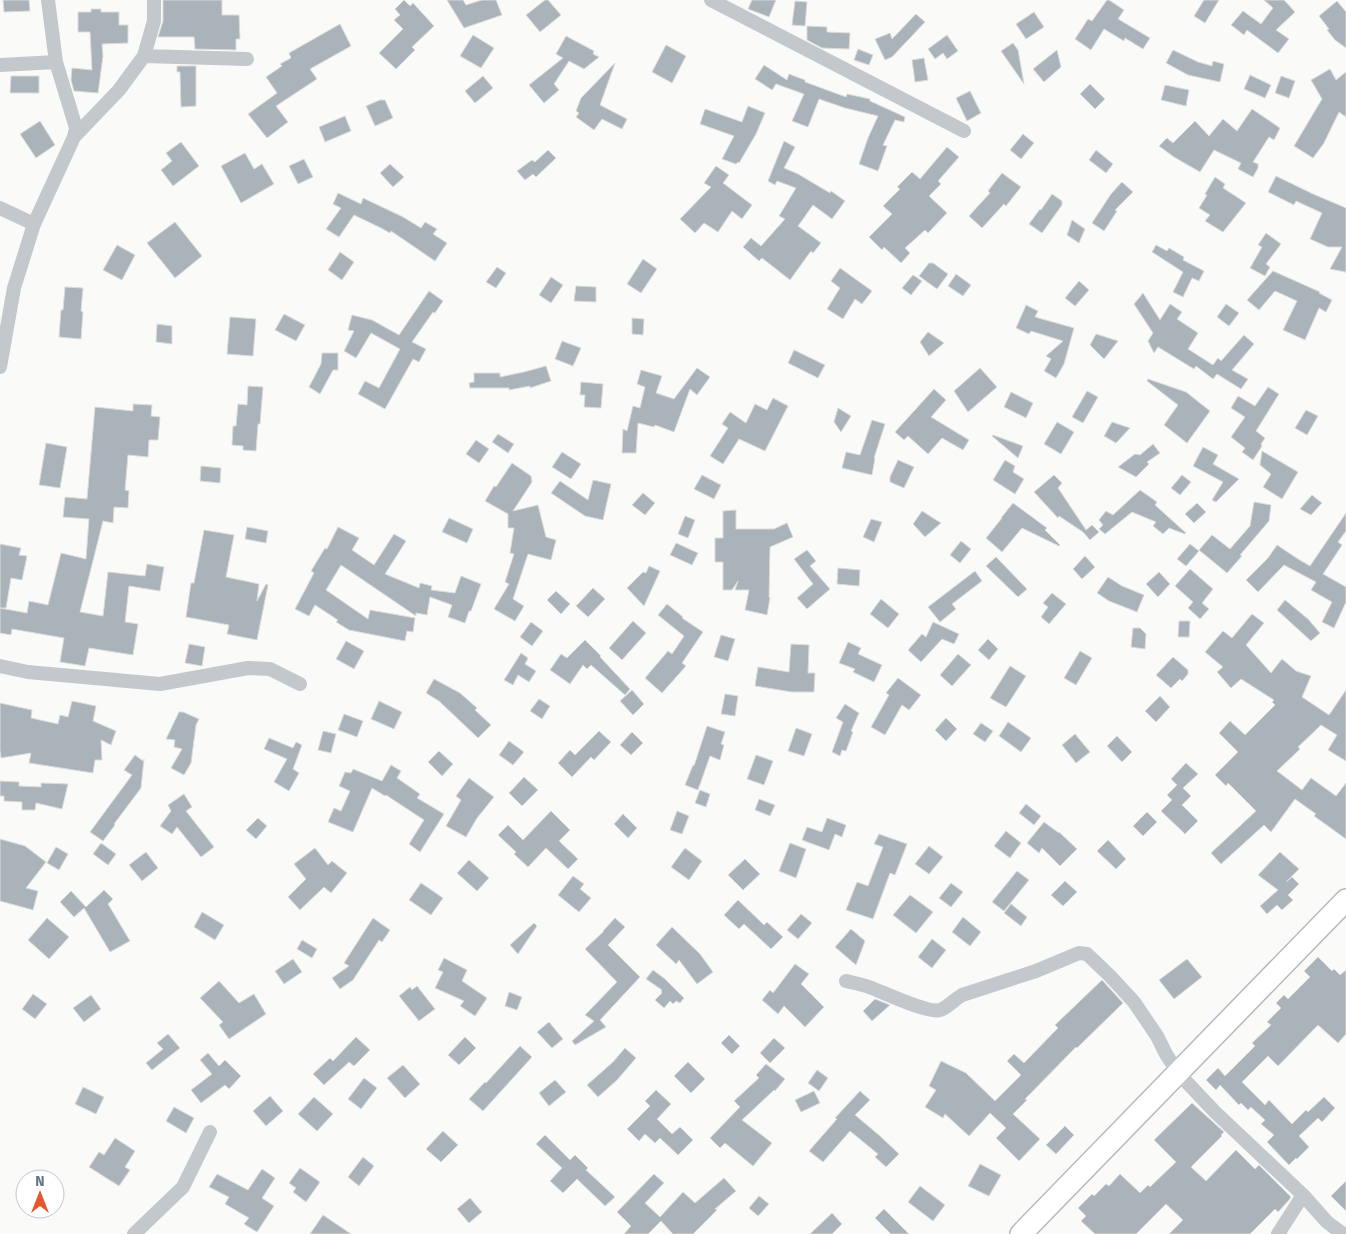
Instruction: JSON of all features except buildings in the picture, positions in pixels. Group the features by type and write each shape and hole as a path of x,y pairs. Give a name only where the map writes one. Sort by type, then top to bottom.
{"main road":[{"path":"1021,1234 1346,900"}],"street":[{"path":"0,368 14,288 34,224 74,137 76,128 56,62 48,0"},
{"path":"74,137 119,90 144,56 154,21 154,0"},
{"path":"711,0 964,131"},
{"path":"144,56 247,59"},
{"path":"0,64 56,62"},
{"path":"0,208 34,224"},
{"path":"0,666 28,672 160,684 248,668 270,669 300,684"},
{"path":"846,981 868,986 914,1005 936,1011 946,1007 962,994 1036,971 1079,953 1087,954 1134,1002 1157,1036 1178,1073 1215,1112 1303,1195 1327,1222 1343,1234"},
{"path":"134,1234 183,1186 210,1132"},
{"path":"1278,1234 1303,1195"}]}
